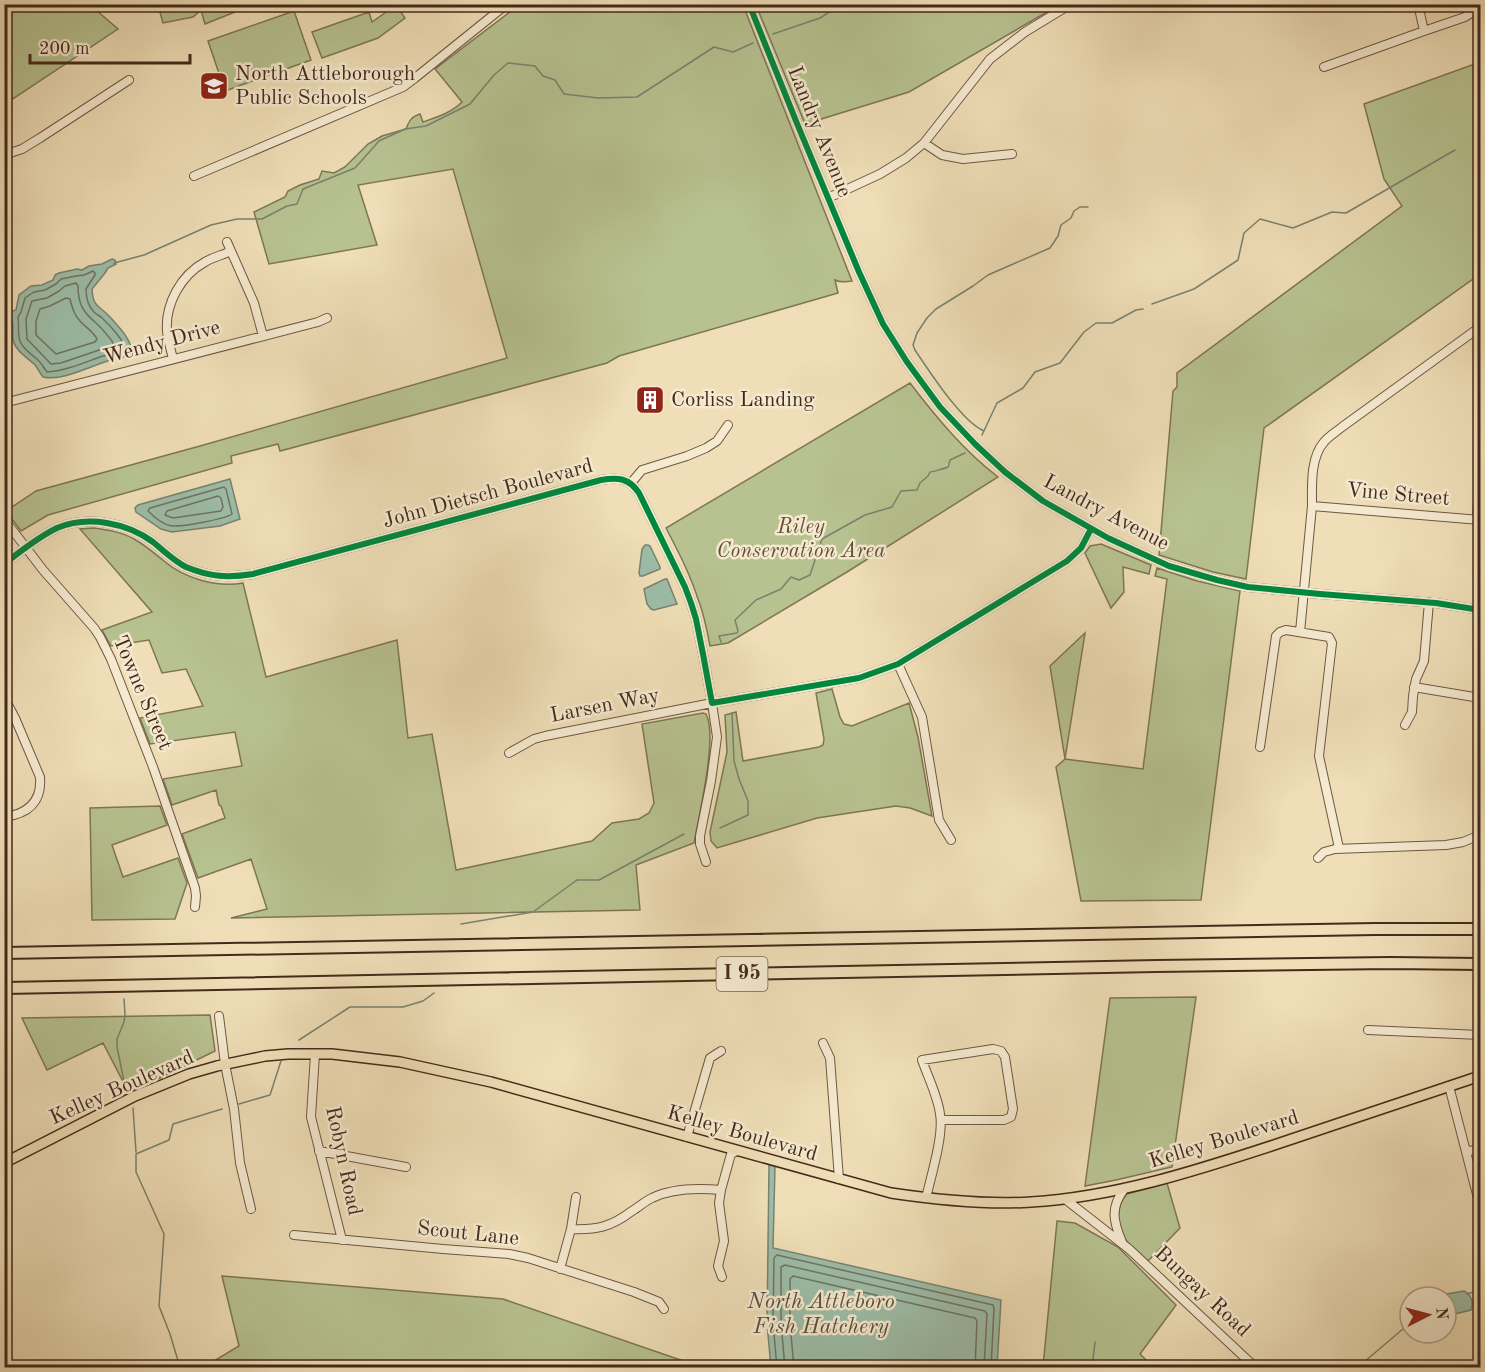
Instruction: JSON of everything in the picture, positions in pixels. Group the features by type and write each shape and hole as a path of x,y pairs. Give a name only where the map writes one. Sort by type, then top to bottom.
{"highway":[{"name":"I 95","path":"4,953 1376,928 1480,929"},
{"name":"I 95","path":"4,988 1200,966 1480,964"}],"main road":[{"name":"Kelley Boulevard","path":"4,1163 135,1096 189,1074 265,1056 315,1053 378,1058 491,1082 891,1193 926,1198 1005,1203 1065,1199 1125,1188 1210,1166 1480,1076"}],"street":[{"path":"194,176 403,87 507,4"},
{"name":"Landry Avenue","path":"749,4 828,198 883,324 940,408 984,453 1018,483 1043,501 1127,548 1188,572 1248,587 1429,602 1480,610"},
{"path":"828,198 880,174 906,158 924,143 990,59 1025,32 1071,4"},
{"path":"1418,4 1424,30"},
{"path":"1324,67 1424,30 1465,18 1480,7"},
{"path":"4,155 22,149 129,80"},
{"path":"924,143 942,154 963,159 1012,154"},
{"path":"227,242 254,303 263,336"},
{"path":"172,359 167,330 168,310 176,291 189,274 204,262 231,251"},
{"name":"Wendy Drive","path":"4,403 327,318"},
{"path":"1300,632 1314,465 1318,451 1324,442 1342,427 1480,327"},
{"path":"706,862 700,836 717,737 703,654 696,619 685,587 639,493 631,483 642,470 706,448 717,441 728,424"},
{"path":"1479,520 1480,469"},
{"name":"John Dietsch Boulevard","path":"4,564 45,534 59,527 71,523 102,522 139,533 184,566 218,577 236,577 601,480 619,478 631,483"},
{"name":"Vine Street","path":"1312,506 1479,520"},
{"name":"Towne Street","path":"4,519 43,570 94,628 111,659 153,767 195,888 195,907"},
{"path":"712,703 859,678 898,664 1067,561 1081,548 1091,529"},
{"path":"1405,725 1412,712 1414,687 1424,661 1429,602"},
{"path":"1260,747 1274,640 1278,633 1286,630 1327,636 1331,639 1332,645 1319,756 1338,848"},
{"path":"898,664 922,717 939,820 951,840"},
{"path":"1414,687 1474,696"},
{"path":"4,697 39,776 40,791 26,811 4,817"},
{"name":"Larsen Way","path":"509,753 534,739 545,736 712,703"},
{"path":"1318,858 1338,848 1446,845 1463,842 1480,835"},
{"path":"219,1016 240,1162 251,1209"},
{"path":"1368,1030 1480,1035"},
{"path":"823,1043 830,1058 839,1179"},
{"path":"926,1198 941,1120 922,1060 993,1049 1003,1052 1013,1109 1011,1117 1004,1120 941,1120"},
{"path":"687,1137 710,1058 721,1051"},
{"name":"Robyn Road","path":"315,1053 311,1117 342,1240"},
{"path":"1449,1086 1480,1206"},
{"path":"1466,1151 1480,1150"},
{"path":"319,1151 406,1167"},
{"path":"722,1277 717,1266 724,1241 719,1203 731,1154 737,1151"},
{"name":"Bungay Road","path":"1123,1244 1116,1227 1114,1209 1125,1188"},
{"path":"571,1228 588,1230 608,1226 650,1198 666,1192 721,1190"},
{"path":"560,1269 571,1228 576,1197"},
{"name":"Bungay Road","path":"1065,1199 1123,1244 1256,1368"},
{"name":"Scout Lane","path":"294,1235 509,1254 634,1292 659,1302 664,1309"}],"green space":[{"path":"5,4 90,5 118,29 5,104"},
{"path":"244,4 245,8 205,24 201,10 193,17 163,23 158,5"},
{"path":"396,5 405,18 378,38 322,58 312,32 369,12 372,22"},
{"path":"519,5 743,5 852,281 835,280 838,293 619,356 607,363 280,451 278,444 231,456 232,463 48,515 21,531 6,511 36,491 507,358 453,169 358,185 377,245 269,264 254,212 285,197 288,191 319,179 322,171 334,173 345,167 368,144 382,136 406,129 417,115 420,114 423,122 458,106 462,102 435,69"},
{"path":"756,5 1059,5 909,92 805,124"},
{"path":"294,11 311,60 225,91 208,41"},
{"path":"1480,62 1480,274 1264,428 1246,579 1213,572 1159,555 1173,391 1177,387 1177,373 1402,206 1384,179 1364,104"},
{"name":"Riley Conservation Area","path":"910,383 951,433 998,477 847,572 728,643 710,646 704,616 695,590 666,528"},
{"path":"94,528 129,537 146,546 172,567 191,577 211,583 243,583 266,677 397,640 408,738 432,734 456,870 592,841 612,823 639,819 649,813 654,803 642,724 703,713 706,714 709,725 709,757 694,843 636,865 640,910 231,918 267,909 251,859 198,878 182,834 225,818 216,790 172,805 163,779 242,766 235,732 150,744 140,718 203,706 186,669 162,673 149,640 111,646 102,630 152,612 80,529"},
{"path":"1101,544 1151,565 1149,574 1123,567 1124,592 1111,608 1085,553 1090,546"},
{"path":"1157,568 1197,581 1240,591 1201,900 1081,901 1056,767 1065,759 1143,769 1167,579 1155,576"},
{"path":"1085,633 1065,759 1050,666"},
{"path":"832,689 840,717 844,724 852,726 909,703 918,737 932,816 910,808 896,806 817,818 717,848 711,841 710,832 727,752 725,715 736,712 743,761 819,747 823,745 824,739 816,693"},
{"path":"160,806 167,825 112,845 123,877 178,858 187,883 175,919 92,920 90,808"},
{"path":"1196,997 1172,1167 1085,1186 1110,998"},
{"path":"210,1015 215,1051 129,1093 103,1043 47,1070 22,1018"},
{"path":"1167,1183 1180,1228 1148,1261 1125,1238 1120,1226 1120,1206 1127,1194"},
{"path":"1057,1221 1075,1223 1118,1247 1176,1305 1140,1354 1153,1367 1043,1367"},
{"path":"222,1276 503,1299 701,1367 204,1367 239,1346"}],"water":[{"path":"112,259 116,264 108,268 92,289 94,300 124,334 133,355 106,361 69,375 43,377 35,365 14,344 13,323 9,318 9,312 16,310 19,295 31,286 42,285 53,280 59,273 82,270"},
{"path":"230,479 240,519 220,526 172,532 161,529 136,512 135,508 138,505"},
{"path":"645,545 650,546 660,569 640,576 642,549"},
{"path":"667,579 677,604 651,609 647,604 644,589"},
{"name":"North Attleboro Fish Hatchery","path":"769,1165 775,1166 773,1248 1001,1300 997,1367 771,1367 767,1324"},
{"path":"1464,1291 1468,1294 1472,1304 1471,1310 1458,1313 1458,1292"}],"waterway":[{"path":"773,34 820,18 842,4"},
{"path":"114,263 144,255 211,225 237,219 262,219 287,206 297,204 303,189 355,168 379,141 405,129 426,126 470,104 494,75 508,63 535,66 543,76 555,80 564,94 598,98 637,97 714,47 733,52 753,43"},
{"path":"1152,304 1194,289 1238,260 1244,233 1260,219 1293,228 1332,212 1346,213 1455,150"},
{"path":"984,431 975,426 956,407 915,350 913,345 917,333 936,309 988,275 1050,248 1058,236 1061,225 1071,218 1074,211 1080,207 1088,207"},
{"path":"982,435 997,403 1023,388 1035,372 1060,363 1084,332 1096,323 1112,323 1136,310 1143,309"},
{"path":"4,315 10,316"},
{"path":"721,642 719,636 737,633 735,620 756,600 781,589 791,577 799,580 810,575 822,539 865,515 892,507 901,491 917,490 930,472 948,467 950,460 965,453"},
{"path":"720,828 748,815 748,801 734,761 732,713"},
{"path":"461,924 533,912 577,880 599,880 684,834"},
{"path":"299,1040 350,1007 403,1007 423,1001 434,993"},
{"path":"124,999 124,1022 117,1039 117,1047 126,1091"},
{"path":"239,1104 270,1095 281,1061"},
{"path":"133,1108 136,1152"},
{"path":"191,1368 179,1364 159,1306 164,1234 136,1172 136,1154 169,1140 173,1124 222,1109"},
{"path":"1467,1294 1480,1290"},
{"path":"1357,1368 1398,1333"},
{"path":"1092,1368 1095,1342"}],"cycle path":[{"path":"749,4 859,272 883,324 940,407 1005,472 1043,501 1108,538 1169,566 1217,580 1248,587 1436,603 1480,610"},
{"path":"4,564 36,540 57,528 81,522 94,522 119,526 143,535 177,562 203,573 219,576 253,574 601,480 623,480 631,484 639,493 685,587 696,619 712,703 859,678 898,664 1067,561 1081,548 1091,529"}],"place":[{"name":"North Attleborough Public Schools","path":"214,86"},
{"name":"Corliss Landing","path":"650,400"}]}
